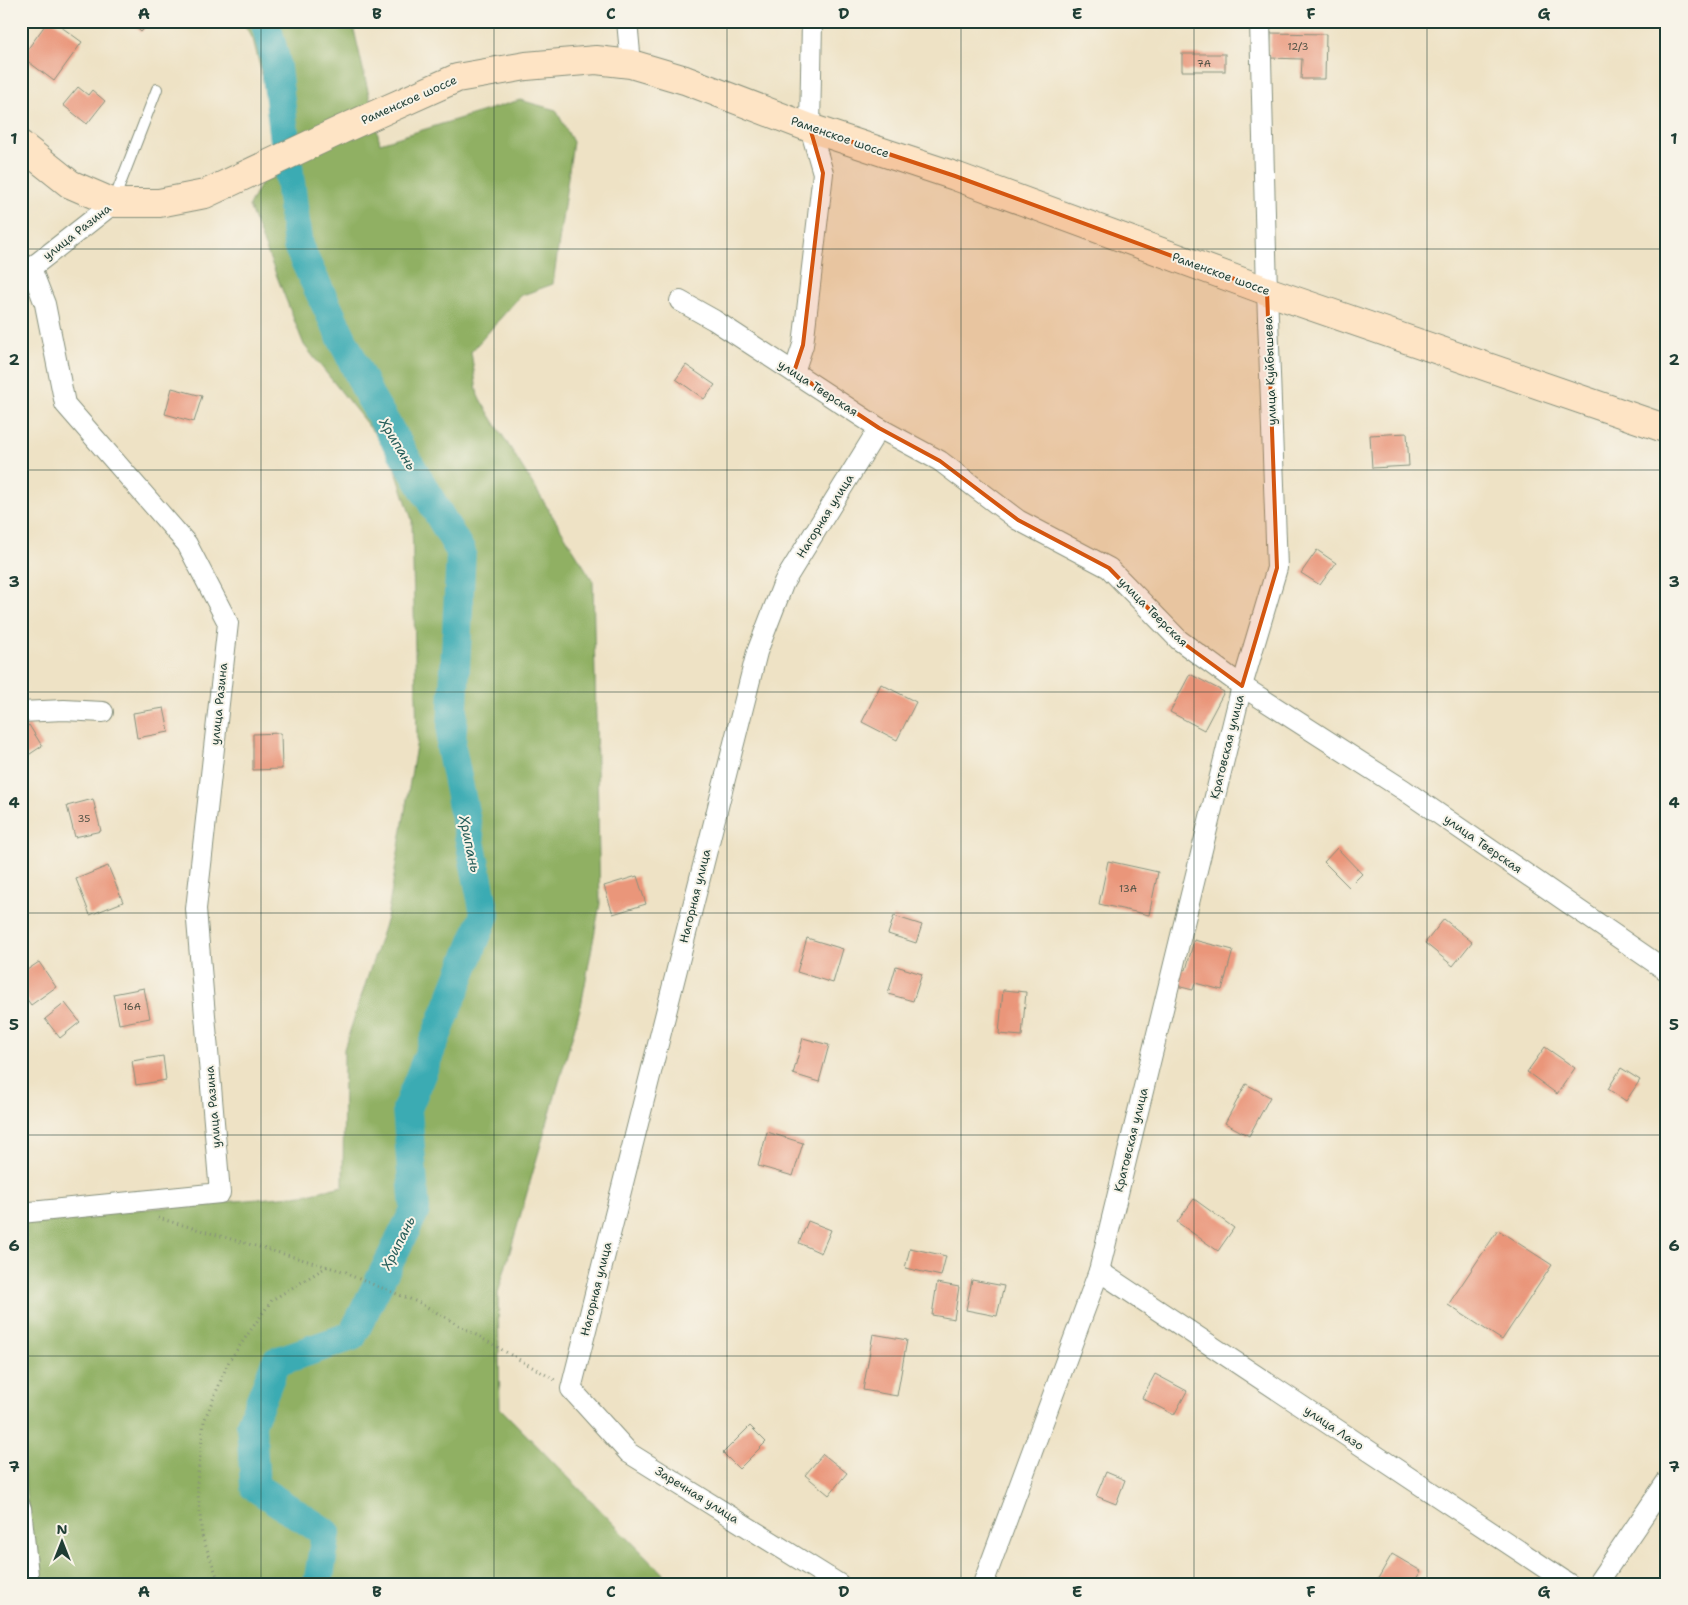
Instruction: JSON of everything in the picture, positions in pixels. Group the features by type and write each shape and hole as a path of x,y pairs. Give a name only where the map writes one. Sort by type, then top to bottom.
{"main road":[{"name":"Раменское шоссе","path":"21,146 70,184 114,202 159,203 204,194 458,78 526,66 596,60 632,64 691,83 810,128 955,176 1267,292 1667,430"}],"street":[{"path":"627,21 632,64"},
{"path":"794,372 803,345 823,173 810,128 812,21"},
{"name":"улица Куйбышева","path":"1242,686 1277,568 1260,21"},
{"name":"улица Разина","path":"21,1213 220,1193 196,909 228,622 187,544 65,404 45,304 31,268 114,202"},
{"name":"улица Тверская","path":"680,301 714,320 879,428 940,461 1018,520 1109,568 1178,640 1242,686 1404,790 1667,971"},
{"name":"Нагорная улица","path":"571,1389 757,652 784,582 879,428"},
{"name":"Кратовская улица","path":"983,1584 1099,1272 1242,686"},
{"path":"21,712 64,710 103,712"},
{"name":"улица Лазо","path":"1099,1272 1569,1584"},
{"name":"Заречная улица","path":"571,1389 629,1453 839,1584"},
{"path":"1597,1584 1667,1481"},
{"path":"21,1508 29,1584"}],"lane":[{"path":"114,202 157,89"}],"path":[{"path":"157,1218 346,1272 349,1275 420,1303 571,1389"},
{"path":"220,1584 202,1536 197,1483 204,1421 229,1361 272,1300 328,1266"}],"highlighted area":[{"path":"810,128 955,176 1267,291 1277,568 1242,686 1179,640 1109,568 1018,520 940,461 879,428 794,372 803,345 823,173"}],"green space":[{"path":"242,21 352,21 380,143 520,100 556,110 573,142 553,284 520,296 471,352 478,396 593,581 600,904 581,1006 498,1293 500,1408 673,1584 35,1584 21,1442 21,1220 303,1195 343,1186 344,1049 387,918 417,740 412,520 390,453 304,345 249,206 280,145 253,39"}],"building":[{"path":"48,21 53,21 82,42 54,81 22,57"},
{"path":"129,21 151,21 141,32"},
{"path":"1271,33 1326,34 1325,79 1301,79 1302,59 1270,58"},
{"path":"1182,54 1225,54 1225,71 1182,71"},
{"path":"78,87 88,95 92,90 105,101 87,124 63,105"},
{"path":"686,365 715,385 704,399 676,379"},
{"path":"172,388 202,396 194,422 165,414"},
{"path":"1407,433 1409,466 1372,468 1370,435"},
{"path":"1317,550 1336,563 1320,585 1301,573"},
{"path":"1190,674 1224,692 1204,730 1170,712"},
{"path":"881,684 916,702 897,740 862,722"},
{"path":"164,708 169,732 137,738 133,713"},
{"path":"29,725 42,746 21,760 21,730"},
{"path":"281,733 282,769 253,770 253,734"},
{"path":"93,799 101,831 75,837 67,806"},
{"path":"1337,848 1362,874 1349,887 1324,862"},
{"path":"1108,861 1158,872 1149,915 1099,904"},
{"path":"108,866 123,902 90,915 76,879"},
{"path":"637,876 646,904 613,914 604,886"},
{"path":"894,916 922,925 916,943 888,934"},
{"path":"1444,919 1472,942 1453,966 1425,943"},
{"path":"807,938 843,949 833,983 797,972"},
{"path":"1194,940 1233,950 1222,990 1195,983 1193,990 1173,985 1177,968 1186,970"},
{"path":"39,962 56,987 31,1005 21,991 21,974"},
{"path":"896,966 922,974 913,1001 888,994"},
{"path":"144,988 150,1018 119,1024 113,994"},
{"path":"1003,990 1026,992 1022,1036 999,1034"},
{"path":"65,1003 80,1022 60,1038 45,1019"},
{"path":"803,1038 829,1045 819,1082 793,1074"},
{"path":"1545,1047 1575,1068 1557,1094 1527,1072"},
{"path":"163,1056 166,1080 136,1085 132,1061"},
{"path":"1621,1068 1640,1080 1626,1101 1608,1089"},
{"path":"1246,1084 1270,1097 1249,1136 1225,1123"},
{"path":"767,1132 803,1143 793,1176 758,1166"},
{"path":"1194,1199 1234,1228 1218,1251 1177,1222"},
{"path":"808,1221 831,1230 821,1253 799,1243"},
{"path":"1498,1230 1552,1265 1502,1340 1448,1305"},
{"path":"910,1248 946,1256 941,1276 905,1268"},
{"path":"972,1280 1004,1286 997,1316 966,1310"},
{"path":"937,1283 959,1287 954,1319 932,1315"},
{"path":"873,1334 907,1340 897,1396 863,1390"},
{"path":"1155,1374 1187,1391 1174,1415 1142,1398"},
{"path":"750,1426 766,1442 739,1469 723,1453"},
{"path":"823,1454 847,1473 829,1495 805,1475"},
{"path":"1106,1472 1125,1480 1116,1504 1096,1496"},
{"path":"1392,1554 1421,1571 1413,1584 1379,1584 1376,1582"}],"waterway":[{"name":"Хрипань","path":"265,21 275,59 298,246 369,395 461,552 451,748 485,914 407,1109 415,1210 352,1336 276,1362 251,1424 255,1487 326,1533 318,1584"}]}
